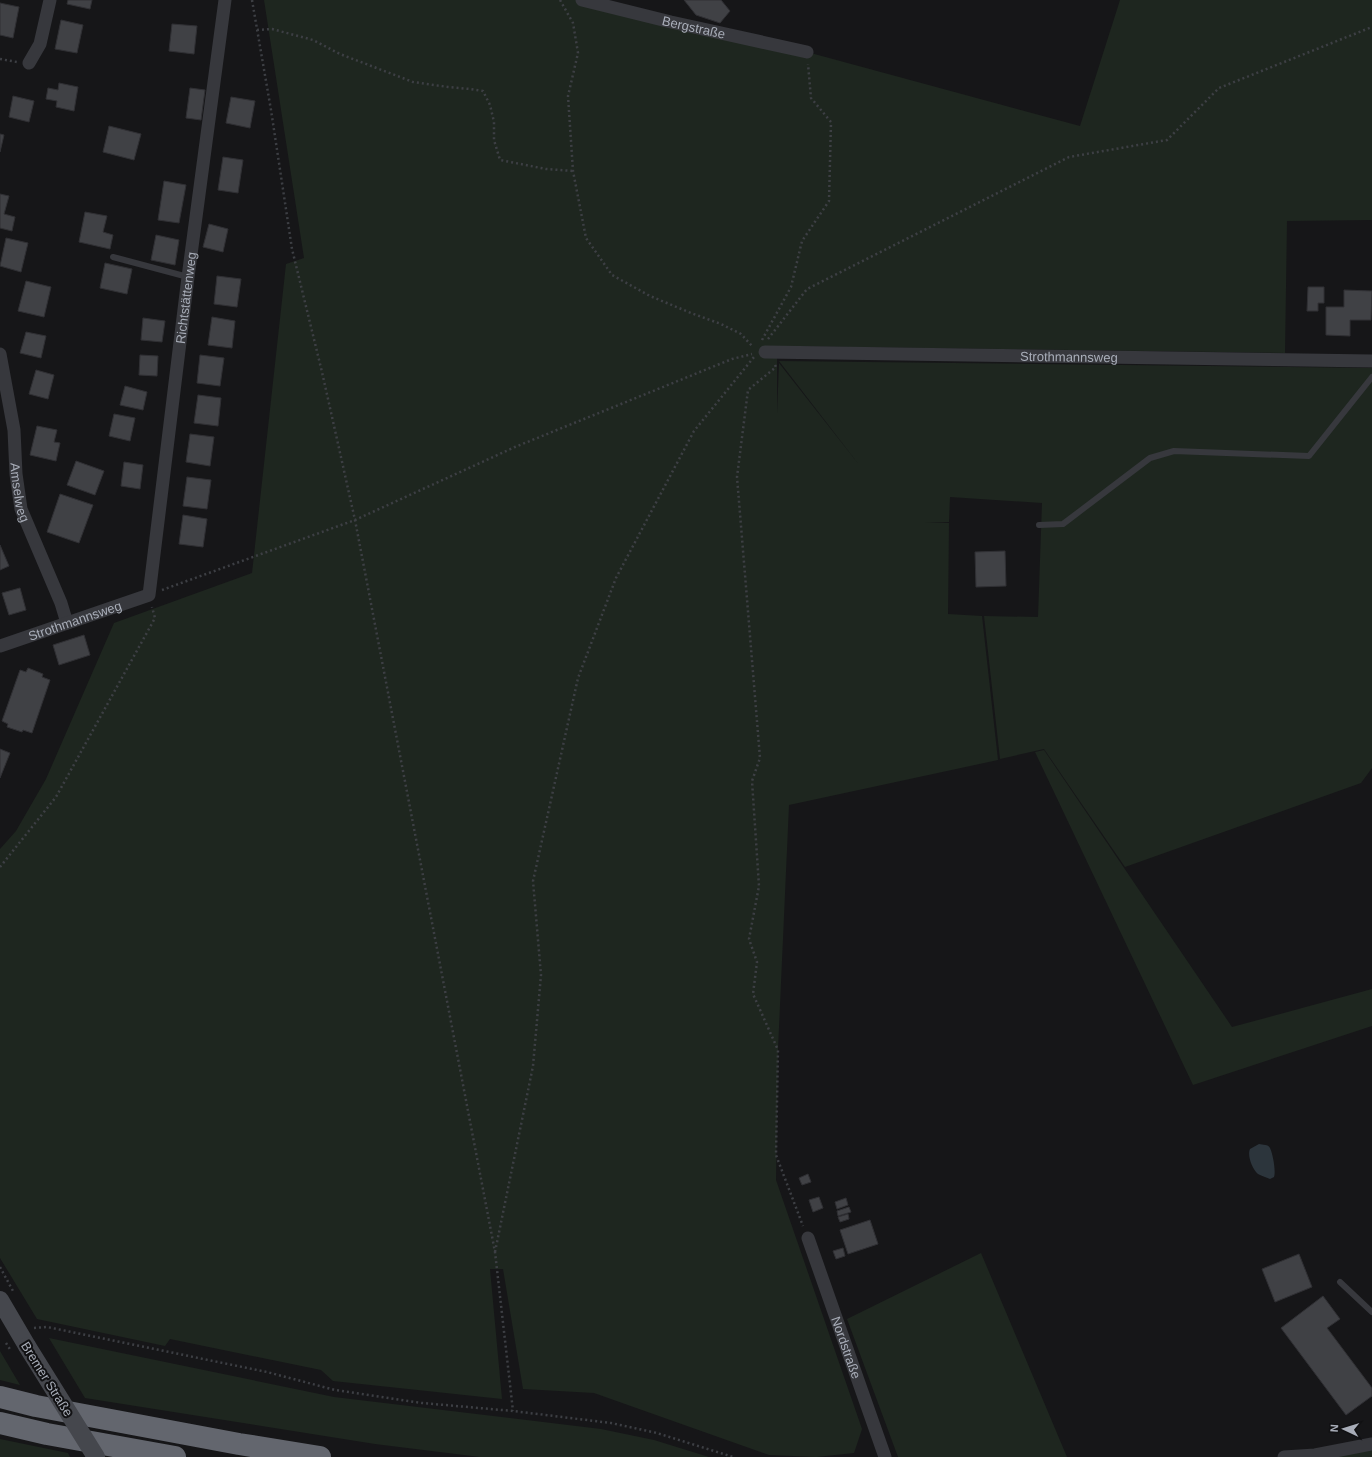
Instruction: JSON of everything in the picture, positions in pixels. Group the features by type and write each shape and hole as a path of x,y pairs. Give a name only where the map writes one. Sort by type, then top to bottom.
{"highway":[{"path":"0,1397 36,1406 231,1443 320,1457"},
{"path":"0,1423 47,1434 175,1457"}],"main road":[{"name":"Bremer Straße","path":"0,1300 22,1339 96,1457"}],"street":[{"path":"29,63 40,44 50,0"},
{"name":"Richtstättenweg","path":"149,595 188,277 225,0"},
{"name":"Bergstraße","path":"582,0 670,22 807,52"},
{"name":"Strothmannsweg","path":"762,348 1372,361"},
{"name":"Amselweg","path":"0,354 14,430 16,474 21,509 61,603 67,623"},
{"name":"Strothmannsweg","path":"1,650 67,623 149,595"},
{"name":"Nordstraße","path":"808,1238 885,1457"},
{"path":"1284,1457 1315,1454 1372,1444"}],"lane":[{"path":"113,257 188,277"},
{"path":"1039,525 1063,524 1150,458 1174,451 1308,456 1372,377"},
{"path":"1340,1282 1372,1312"}],"path":[{"path":"252,0 271,110 292,249 322,372 355,520 495,1252 514,1410"},
{"path":"560,0 573,23 578,53 568,96 573,171 586,238 612,275 650,296 721,324 741,334 762,348 776,367 748,390 737,477 760,758 752,781 759,886 749,939 757,962 753,994 778,1050 776,1155 808,1238"},
{"path":"495,1252 533,1066 541,975 534,881 578,678 616,578 694,431 762,348 807,289 1069,158 1167,140 1219,88 1372,27"},
{"path":"257,30 272,29 313,40 340,54 413,82 483,92 490,105 494,122 494,140 500,160 546,169 573,171"},
{"path":"0,867 56,796 155,618 149,595 355,520 516,447 762,348 791,288 802,242 829,201 831,122 811,98 807,52"},
{"path":"0,59 29,63"},
{"path":"22,1339 33,1328 47,1326 267,1372 335,1390 422,1403 514,1410 611,1423 657,1433 733,1457"}],"shaded area":[{"path":"264,0 582,0 807,52 1080,126 1120,0 1372,0 1372,220 1287,221 1285,353 777,346 777,414 779,363 860,466 779,361 1372,368 1372,768 1361,783 1125,867 1044,749 1000,759 984,616 1038,617 1042,503 950,497 949,522 925,522 949,523 948,614 982,616 998,760 789,805 778,1050 776,1180 862,1429 854,1453 816,1457 769,1455 594,1393 523,1389 503,1269 490,1269 502,1399 333,1381 321,1370 170,1339 165,1346 37,1319 0,1258 0,849 16,831 46,779 114,623 252,573 286,264 304,258"},
{"path":"1044,750 1232,1027 1372,989 1372,1026 1193,1085 1035,752"},
{"path":"1259,1144 1268,1146 1271,1151 1275,1175 1270,1179 1258,1174 1251,1162 1249,1155 1250,1149"},
{"path":"981,1253 1067,1457 898,1457 847,1319"},
{"path":"49,1338 334,1397 601,1429 654,1440 709,1457 480,1457 375,1444 85,1398"},
{"path":"0,1351 20,1385 0,1380"},
{"path":"0,1439 68,1453 70,1457 0,1457"},
{"path":"1372,1450 1372,1457 1331,1457"}],"building":[{"path":"68,0 92,0 90,9 67,4"},
{"path":"684,0 721,0 730,11 720,23 696,15"},
{"path":"0,3 19,7 13,38 0,35"},
{"path":"61,20 83,25 77,53 55,49"},
{"path":"172,24 197,26 194,54 169,51"},
{"path":"59,83 78,87 74,111 56,107 57,101 46,99 48,88 58,90"},
{"path":"190,88 205,90 201,120 186,118"},
{"path":"13,96 34,101 29,122 9,117"},
{"path":"231,97 255,101 250,128 226,123"},
{"path":"109,126 141,134 134,160 103,152"},
{"path":"0,134 4,135 0,152"},
{"path":"223,157 243,160 238,193 218,190"},
{"path":"164,181 186,185 179,223 158,220"},
{"path":"0,194 9,196 4,214 15,217 12,231 0,228"},
{"path":"85,212 107,216 103,232 113,235 110,249 79,242"},
{"path":"209,224 228,229 223,252 203,247"},
{"path":"156,235 179,240 175,265 151,260"},
{"path":"6,238 28,243 21,272 0,266"},
{"path":"105,263 132,269 127,294 100,288"},
{"path":"217,276 241,279 237,307 214,304"},
{"path":"26,281 51,287 44,317 18,311"},
{"path":"1308,287 1324,287 1324,303 1318,303 1318,311 1307,311"},
{"path":"1344,290 1372,291 1371,320 1350,320 1350,336 1326,335 1326,307 1344,307"},
{"path":"212,317 235,321 232,348 208,345"},
{"path":"143,318 165,321 162,342 141,340"},
{"path":"26,332 46,336 41,358 20,353"},
{"path":"140,355 158,356 157,376 139,375"},
{"path":"200,355 224,358 220,386 197,383"},
{"path":"36,370 54,375 48,399 29,394"},
{"path":"125,386 147,392 143,410 120,405"},
{"path":"198,395 221,398 218,426 194,423"},
{"path":"114,414 135,418 130,441 109,436"},
{"path":"37,426 57,430 54,442 60,443 56,461 30,455"},
{"path":"190,434 214,437 210,466 186,462"},
{"path":"76,461 104,471 95,495 67,485"},
{"path":"124,462 143,465 140,489 121,486"},
{"path":"187,477 211,480 207,509 183,506"},
{"path":"60,494 93,505 79,543 47,532"},
{"path":"183,515 207,519 203,547 179,544"},
{"path":"0,545 9,566 0,570"},
{"path":"1005,551 1006,586 976,587 975,552"},
{"path":"20,588 26,610 9,615 2,593"},
{"path":"84,635 90,655 59,665 53,645"},
{"path":"28,668 43,674 42,677 50,680 32,733 23,730 22,732 7,727 8,724 2,721 20,670 26,672"},
{"path":"0,749 10,753 0,778"},
{"path":"808,1174 811,1182 802,1185 799,1178"},
{"path":"819,1197 823,1208 813,1212 809,1200"},
{"path":"846,1198 848,1205 837,1209 835,1202"},
{"path":"849,1207 851,1212 838,1216 837,1211"},
{"path":"848,1214 849,1219 840,1222 838,1217"},
{"path":"870,1220 878,1244 848,1254 840,1230"},
{"path":"843,1248 845,1256 836,1259 833,1251"},
{"path":"1299,1254 1312,1287 1275,1302 1262,1269"},
{"path":"1323,1296 1340,1319 1327,1328 1372,1388 1372,1396 1346,1415 1281,1328"}]}
